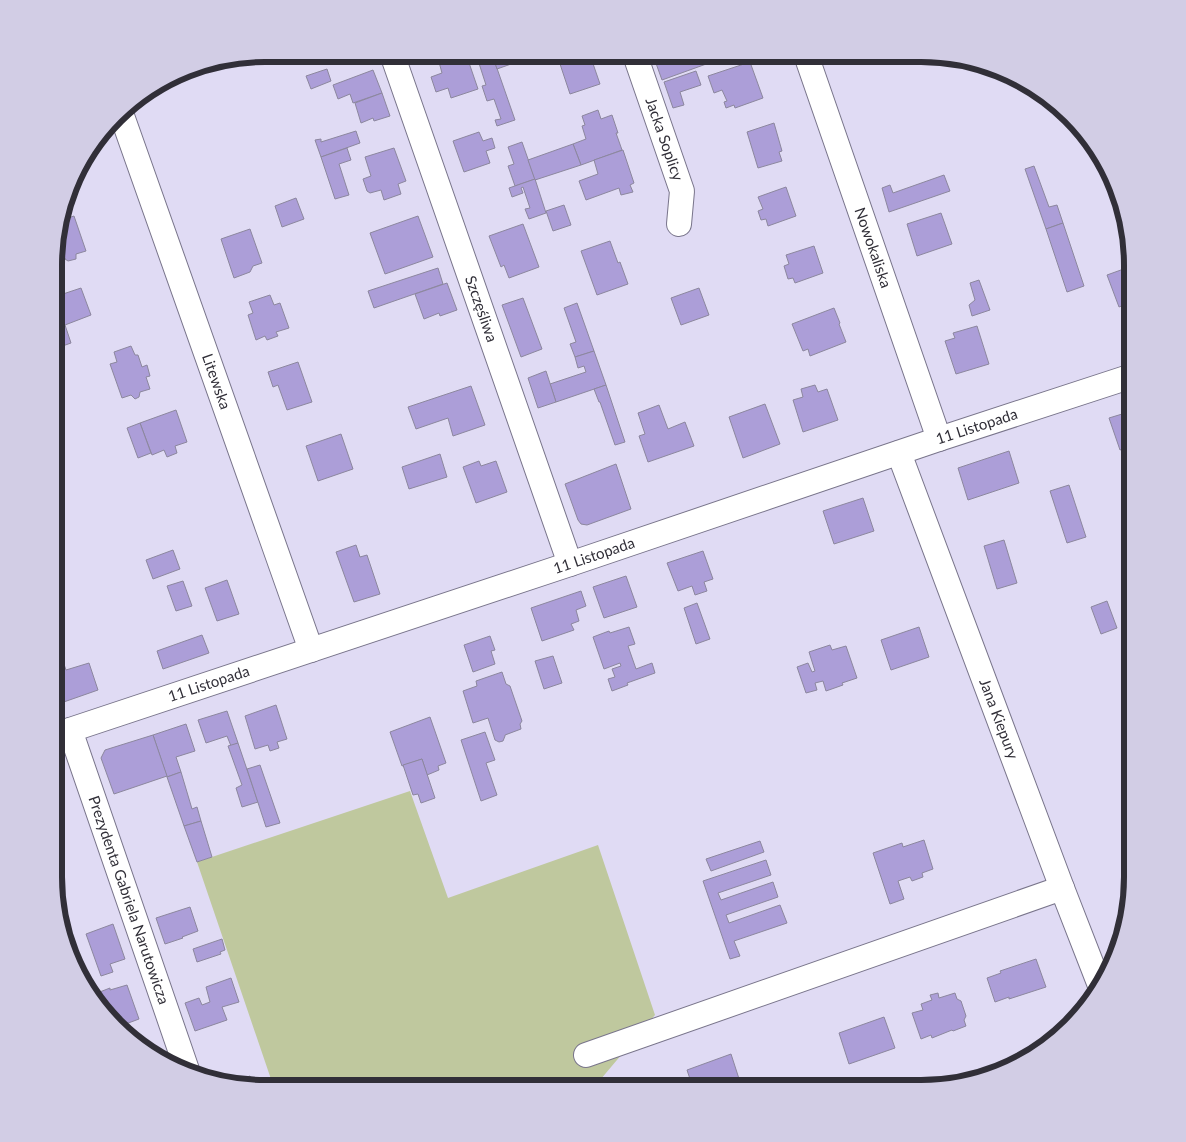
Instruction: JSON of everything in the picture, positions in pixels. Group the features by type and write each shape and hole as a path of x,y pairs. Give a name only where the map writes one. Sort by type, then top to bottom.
{"street":[{"name":"Szczęśliwa","path":"395,62 570,564"},
{"name":"Jacka Soplicy","path":"638,62 682,191 679,224"},
{"name":"Nowokaliska","path":"808,62 939,439"},
{"name":"Litewska","path":"124,121 311,650"},
{"name":"11 Listopada","path":"62,733 1124,379"},
{"name":"Jana Kiepury","path":"899,453 1062,888 1097,976"},
{"name":"Prezydenta Gabriela Narutowicza","path":"62,733 184,1062"},
{"path":"586,1056 1062,888"}],"green space":[{"path":"410,791 448,898 598,845 655,1015 600,1080 271,1080 197,862"}],"building":[{"path":"439,62 469,62 478,89 451,98 448,88 436,92 431,77 442,73"},
{"path":"479,62 495,62 515,120 497,126 495,120 501,119 494,99 487,101 482,86 486,85"},
{"path":"495,62 517,62 497,69"},
{"path":"559,62 592,62 600,84 570,94"},
{"path":"656,62 709,63 662,80"},
{"path":"750,62 763,98 735,108 734,105 726,108 724,102 727,101 722,90 714,93 708,76"},
{"path":"327,69 331,81 311,89 306,76"},
{"path":"373,70 382,93 353,103 350,94 338,99 333,85"},
{"path":"696,71 701,85 680,92 684,105 673,108 664,82"},
{"path":"382,93 390,116 374,121 373,118 361,123 355,103"},
{"path":"598,110 601,119 612,115 622,150 581,165 573,144 586,139 582,126 585,125 582,116"},
{"path":"774,123 782,151 779,152 782,161 758,168 747,132"},
{"path":"356,131 360,143 321,157 315,140 321,139 321,142"},
{"path":"479,132 483,141 492,138 495,148 486,151 490,163 464,172 453,141"},
{"path":"522,142 535,179 515,186 508,166 514,164 508,147"},
{"path":"573,144 581,165 535,180 528,160"},
{"path":"347,148 351,160 339,164 349,195 335,199 321,157"},
{"path":"394,148 406,181 398,184 401,194 384,200 381,190 370,193 367,191 363,179 371,176 365,157"},
{"path":"623,150 634,183 630,185 633,192 621,195 619,188 586,200 579,181 598,174 594,160"},
{"path":"1034,166 1049,207 1057,205 1063,223 1046,229 1025,169"},
{"path":"944,175 950,191 889,212 882,188 890,185 893,193"},
{"path":"535,179 546,213 529,219 525,209 530,208 523,187 521,188 523,193 512,197 509,188"},
{"path":"786,187 796,216 768,226 766,219 761,220 758,211 763,209 758,197"},
{"path":"296,198 304,219 282,227 275,206"},
{"path":"564,205 571,225 553,231 546,211"},
{"path":"941,213 952,244 917,256 907,224"},
{"path":"74,216 86,251 76,254 76,259 68,261 65,258 63,259 68,218"},
{"path":"418,216 433,257 385,274 370,233"},
{"path":"1063,223 1084,286 1067,292 1046,229"},
{"path":"523,224 539,267 509,278 504,265 501,267 489,236"},
{"path":"250,229 262,263 253,266 250,272 234,278 221,239"},
{"path":"610,241 628,284 597,295 581,251"},
{"path":"814,246 823,273 795,283 793,278 788,279 784,266 789,264 786,255"},
{"path":"438,268 443,284 374,308 368,291"},
{"path":"1124,269 1124,305 1119,307 1107,275"},
{"path":"979,280 990,310 972,316 969,305 975,300 970,283"},
{"path":"447,283 457,310 440,316 439,313 424,319 415,294"},
{"path":"81,288 91,315 65,325 71,343 62,346 62,294"},
{"path":"699,288 709,315 681,325 671,298"},
{"path":"270,295 274,305 280,303 289,328 276,332 278,336 267,340 265,336 256,340 248,315 253,313 249,302"},
{"path":"523,298 542,349 521,357 502,305"},
{"path":"577,303 594,351 575,357 570,344 576,342 564,308"},
{"path":"834,308 846,342 810,356 808,349 803,351 792,324"},
{"path":"977,326 989,364 956,374 945,341 955,338 953,333"},
{"path":"131,346 135,355 138,355 142,367 147,365 150,376 146,377 150,389 140,392 139,397 135,399 131,395 122,398 110,364 117,362 114,352"},
{"path":"594,351 606,385 556,402 550,384 586,372 584,366 578,368 575,357"},
{"path":"298,362 312,402 287,410 278,385 273,387 268,372"},
{"path":"546,371 556,402 538,408 528,378"},
{"path":"606,385 625,442 615,445 594,389"},
{"path":"815,385 818,392 827,389 838,420 803,432 793,400 803,397 801,389"},
{"path":"471,386 485,425 453,436 448,418 416,429 408,407"},
{"path":"765,404 780,444 743,458 729,417"},
{"path":"659,405 668,429 685,422 694,446 648,462 639,436 645,434 638,413"},
{"path":"176,410 187,442 175,446 177,453 167,457 164,450 152,455 140,423"},
{"path":"1124,413 1124,449 1120,450 1109,418"},
{"path":"140,423 151,453 138,458 127,428"},
{"path":"341,434 353,469 318,481 306,446"},
{"path":"1009,451 1019,483 968,500 958,468"},
{"path":"440,454 447,477 409,489 402,467"},
{"path":"479,461 481,466 496,461 507,492 476,503 463,467"},
{"path":"616,464 631,509 587,525 581,524 565,484"},
{"path":"1069,485 1086,537 1067,543 1050,491"},
{"path":"863,498 874,531 834,544 823,511"},
{"path":"1004,540 1017,583 997,589 984,546"},
{"path":"356,545 360,557 367,555 380,594 354,602 336,552"},
{"path":"173,550 180,569 153,579 146,560"},
{"path":"703,551 713,579 704,582 707,591 695,595 692,586 678,591 667,563"},
{"path":"626,576 637,607 604,618 593,587"},
{"path":"227,580 239,614 217,621 205,588"},
{"path":"183,581 192,606 176,611 167,586"},
{"path":"581,591 586,606 576,610 579,621 571,624 574,630 542,641 531,608"},
{"path":"1107,601 1117,628 1101,634 1091,607"},
{"path":"697,603 710,639 696,644 684,608"},
{"path":"629,627 635,644 628,646 636,669 652,663 655,673 627,683 628,685 612,691 608,679 615,677 612,669 621,666 620,663 604,669 593,637"},
{"path":"919,627 929,657 891,670 881,640"},
{"path":"202,635 209,653 163,669 157,651"},
{"path":"490,636 495,650 491,651 495,664 473,672 464,645"},
{"path":"830,645 832,650 846,646 857,678 826,691 823,681 815,683 817,690 806,693 797,667 808,663 812,672 815,671 809,652"},
{"path":"553,656 562,683 544,689 535,661"},
{"path":"62,658 66,670 89,663 98,690 62,703"},
{"path":"502,672 506,684 510,686 522,721 520,724 521,729 505,735 503,741 499,742 495,740 488,718 473,723 463,691 477,686 476,681"},
{"path":"276,705 287,739 277,742 279,748 270,751 268,745 255,749 245,716"},
{"path":"227,711 238,743 231,746 227,736 206,743 198,720"},
{"path":"430,717 446,763 438,766 439,770 427,775 422,759 402,766 390,732"},
{"path":"186,724 195,751 176,757 181,772 167,777 153,735"},
{"path":"485,732 495,760 486,763 497,795 481,801 461,740"},
{"path":"153,735 167,776 114,794 101,758 105,750"},
{"path":"238,743 258,802 242,807 236,788 242,785 228,746"},
{"path":"422,759 435,798 421,803 418,794 413,795 403,765"},
{"path":"260,765 280,823 266,827 247,769"},
{"path":"181,772 192,809 197,807 201,821 184,826 167,777"},
{"path":"201,821 212,857 197,862 184,826"},
{"path":"924,840 933,869 922,873 923,877 912,881 910,877 898,881 904,899 890,904 873,853 902,843 903,847"},
{"path":"760,841 764,852 711,871 706,859"},
{"path":"766,860 771,875 718,893 721,900 773,882 778,897 726,915 729,923 780,905 787,923 734,941 740,956 730,959 703,881"},
{"path":"190,907 198,931 165,944 156,918"},
{"path":"113,924 125,959 110,964 113,972 101,976 86,934"},
{"path":"222,939 225,950 220,952 221,954 197,962 193,949"},
{"path":"1036,959 1046,987 995,1002 987,978 1001,973 1000,971"},
{"path":"231,978 239,1002 222,1007 227,1020 195,1031 185,1003 199,998 202,1005 210,1002 206,987"},
{"path":"127,985 139,1019 126,1024 122,1020 99,992 110,988 110,990"},
{"path":"938,993 939,998 955,993 957,999 961,1001 966,1016 964,1020 966,1026 932,1038 931,1035 921,1039 912,1013 923,1010 921,1004 932,1000 930,995"},
{"path":"884,1017 895,1048 849,1064 839,1033"},
{"path":"731,1054 739,1080 690,1080 687,1070"}]}
